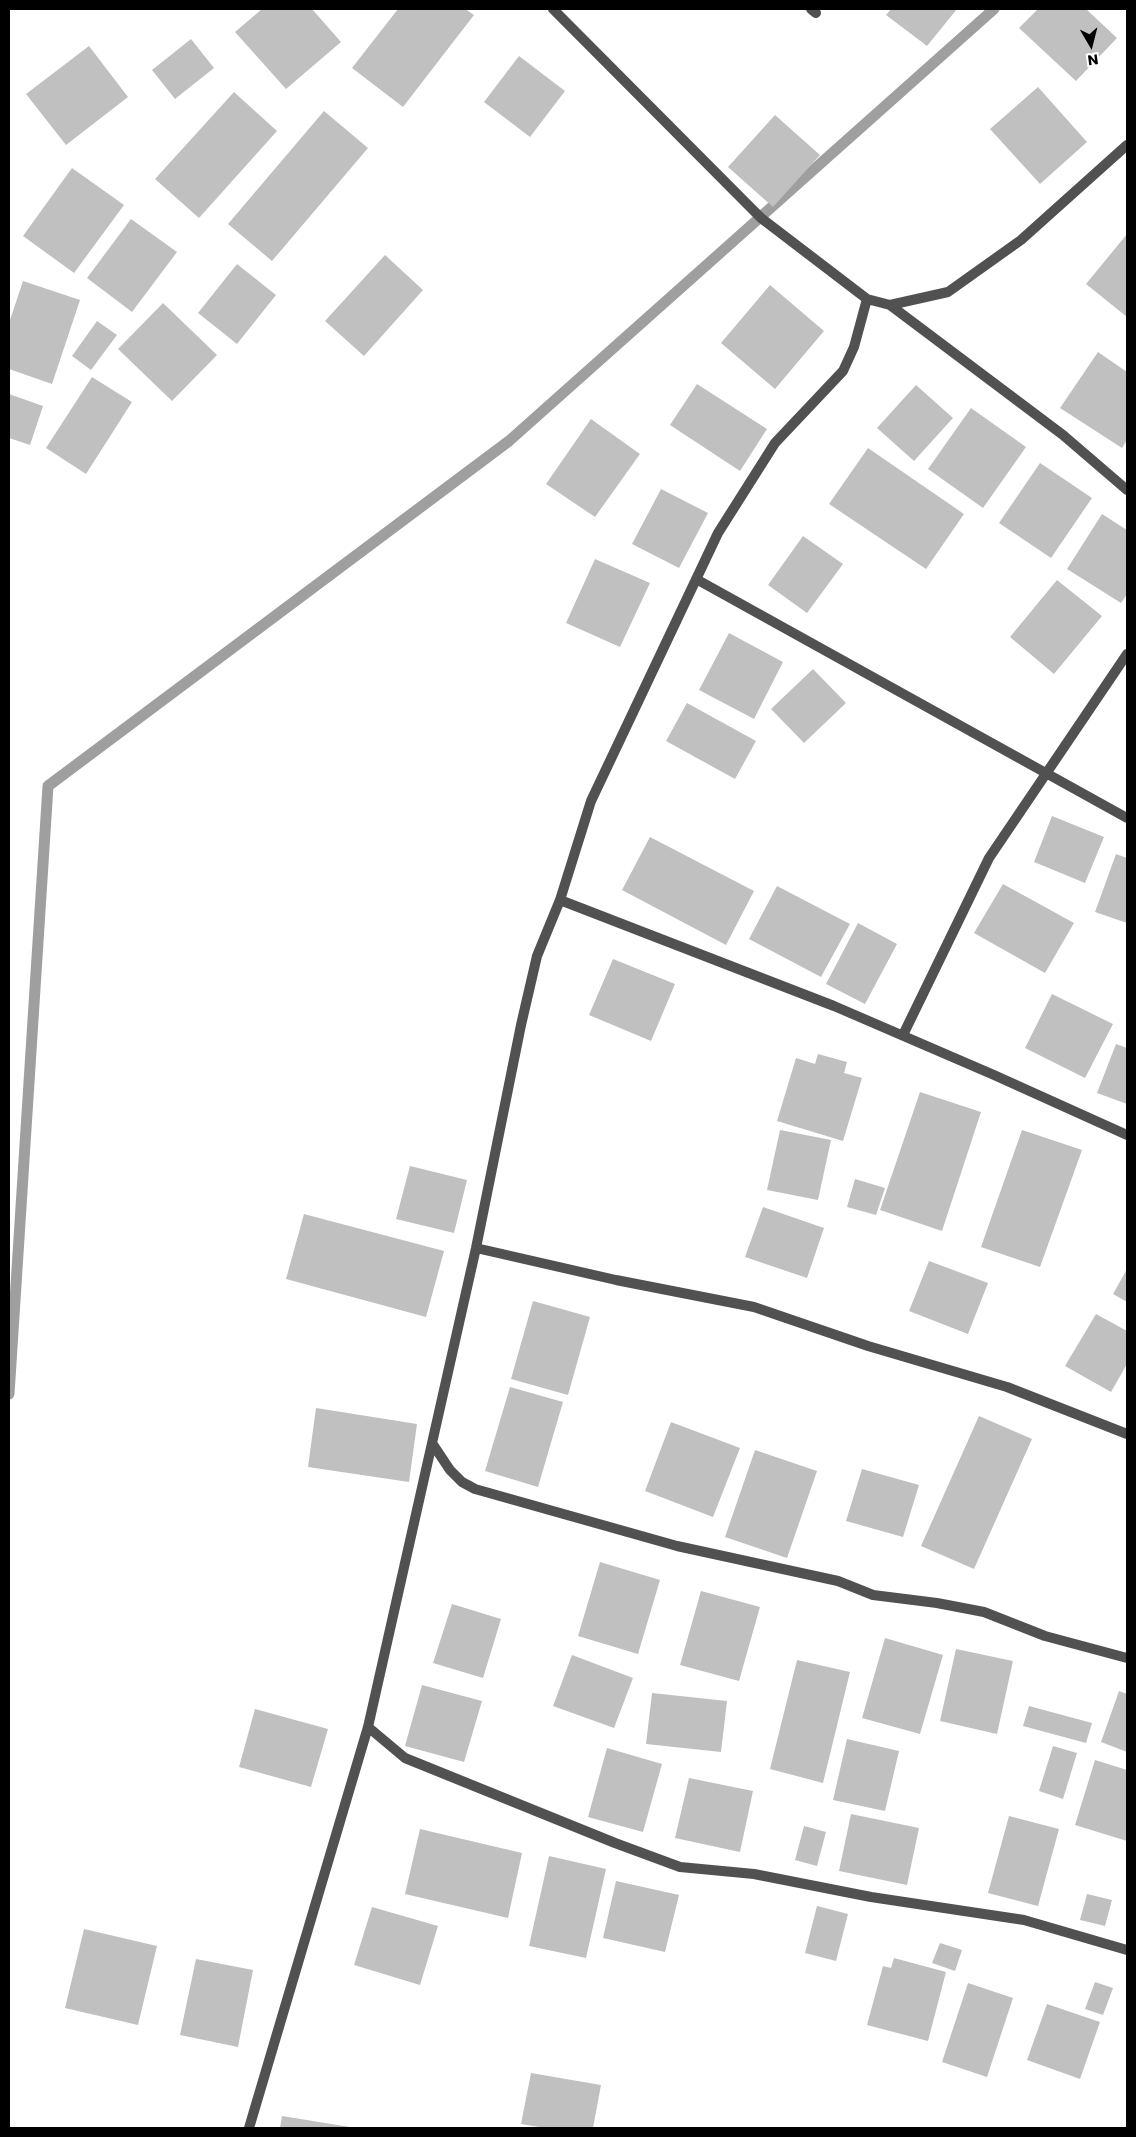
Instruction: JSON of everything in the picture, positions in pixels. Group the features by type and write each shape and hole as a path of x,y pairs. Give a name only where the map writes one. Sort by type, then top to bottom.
{"street":[{"path":"553,9 761,218 867,299 890,305 1063,435 1127,490"},
{"path":"890,305 948,292 1021,240 1127,146"},
{"path":"249,2128 368,1728 476,1248 520,1025 537,956 560,900 591,801 718,533 775,443 843,371 854,347 867,299"},
{"path":"696,579 1127,818"},
{"path":"902,1035 989,858 1127,654"},
{"path":"560,900 902,1035 1127,1135"},
{"path":"476,1248 616,1280 754,1307 868,1346 1007,1387 1127,1434"},
{"path":"432,1443 450,1470 462,1482 475,1489 678,1546 838,1581 873,1595 937,1603 984,1612 1045,1636 1127,1658"},
{"path":"368,1728 405,1758 615,1843 680,1867 754,1874 871,1897 1024,1920 1127,1950"}],"building":[{"path":"262,9 312,9 341,42 286,89 235,32"},
{"path":"398,9 465,9 474,15 403,107 352,68"},
{"path":"891,9 957,9 927,46 886,15"},
{"path":"1038,9 1086,9 1117,38 1076,81 1019,28"},
{"path":"191,39 214,68 175,99 152,70"},
{"path":"89,46 128,97 66,145 26,94"},
{"path":"519,56 565,91 530,137 484,102"},
{"path":"1038,87 1087,142 1040,184 990,129"},
{"path":"234,92 277,131 199,218 155,179"},
{"path":"324,111 368,148 272,261 228,224"},
{"path":"775,115 820,155 773,207 728,167"},
{"path":"72,168 124,205 74,273 23,236"},
{"path":"131,219 177,252 132,312 87,278"},
{"path":"1127,234 1127,317 1086,284"},
{"path":"385,255 423,290 364,356 325,321"},
{"path":"237,264 276,295 237,344 198,313"},
{"path":"23,281 80,300 52,384 9,369 9,323"},
{"path":"770,285 824,331 775,389 721,343"},
{"path":"163,303 217,355 172,401 118,349"},
{"path":"97,321 117,335 91,370 72,356"},
{"path":"1098,352 1127,372 1127,440 1122,448 1060,408"},
{"path":"92,377 132,402 86,474 46,448"},
{"path":"697,384 767,429 740,471 670,425"},
{"path":"916,385 953,418 914,461 877,428"},
{"path":"9,394 43,406 30,445 9,438"},
{"path":"971,408 1026,447 983,508 928,469"},
{"path":"591,419 640,454 595,517 546,484"},
{"path":"868,448 964,514 926,569 829,504"},
{"path":"1040,463 1092,498 1051,558 999,523"},
{"path":"661,489 708,513 679,568 632,544"},
{"path":"1102,514 1127,530 1127,594 1121,603 1067,569"},
{"path":"803,536 843,564 807,613 768,585"},
{"path":"595,559 650,583 620,647 566,623"},
{"path":"1057,580 1102,616 1054,674 1010,637"},
{"path":"729,633 783,662 754,719 699,690"},
{"path":"813,669 846,703 804,743 771,709"},
{"path":"687,703 756,741 735,779 666,741"},
{"path":"1052,816 1104,837 1085,883 1034,862"},
{"path":"650,837 754,891 726,945 622,890"},
{"path":"1116,854 1127,858 1127,923 1095,912"},
{"path":"1003,884 1074,923 1045,973 974,933"},
{"path":"777,886 850,924 821,977 749,939"},
{"path":"858,923 897,944 865,1004 826,984"},
{"path":"613,959 675,984 651,1041 589,1015"},
{"path":"1052,994 1113,1024 1085,1078 1025,1048"},
{"path":"1116,1044 1127,1048 1127,1104 1097,1093"},
{"path":"818,1054 847,1062 844,1073 862,1078 843,1141 777,1121 796,1058 815,1064"},
{"path":"920,1092 981,1112 942,1231 880,1210"},
{"path":"780,1130 831,1140 818,1200 767,1190"},
{"path":"1022,1130 1082,1150 1040,1267 981,1247"},
{"path":"410,1166 467,1180 454,1233 396,1219"},
{"path":"855,1179 885,1188 876,1215 847,1207"},
{"path":"763,1207 824,1228 807,1278 745,1257"},
{"path":"304,1214 444,1251 426,1317 286,1279"},
{"path":"929,1261 988,1283 968,1334 909,1311"},
{"path":"1127,1269 1127,1302 1113,1294"},
{"path":"533,1301 590,1317 568,1395 511,1379"},
{"path":"1096,1314 1127,1331 1127,1364 1111,1392 1065,1366"},
{"path":"510,1387 563,1402 538,1487 485,1471"},
{"path":"316,1408 417,1424 409,1482 308,1467"},
{"path":"979,1416 1032,1439 974,1569 921,1546"},
{"path":"671,1422 740,1448 713,1517 645,1491"},
{"path":"755,1450 817,1471 787,1558 725,1537"},
{"path":"862,1469 919,1485 903,1537 846,1521"},
{"path":"600,1562 660,1580 638,1654 578,1636"},
{"path":"701,1591 760,1607 739,1681 680,1665"},
{"path":"452,1604 501,1619 483,1678 433,1663"},
{"path":"885,1638 943,1655 920,1734 862,1718"},
{"path":"956,1649 1013,1661 997,1734 940,1721"},
{"path":"572,1655 633,1678 614,1728 553,1706"},
{"path":"797,1660 850,1672 823,1783 770,1769"},
{"path":"422,1685 482,1701 464,1762 405,1746"},
{"path":"1119,1691 1127,1694 1127,1752 1101,1742"},
{"path":"652,1693 727,1701 721,1752 646,1744"},
{"path":"1029,1706 1092,1723 1086,1743 1023,1726"},
{"path":"255,1709 328,1729 311,1787 239,1767"},
{"path":"847,1739 899,1751 885,1811 833,1800"},
{"path":"1053,1746 1077,1753 1063,1799 1039,1791"},
{"path":"607,1748 662,1764 643,1832 588,1817"},
{"path":"1095,1760 1127,1770 1127,1841 1075,1825"},
{"path":"689,1778 753,1791 740,1852 675,1838"},
{"path":"851,1814 919,1828 907,1885 839,1871"},
{"path":"1009,1816 1059,1829 1038,1906 988,1893"},
{"path":"804,1826 826,1832 817,1866 795,1860"},
{"path":"420,1829 522,1853 508,1918 405,1894"},
{"path":"549,1856 606,1869 586,1958 529,1946"},
{"path":"616,1881 679,1895 665,1952 603,1938"},
{"path":"1087,1894 1112,1900 1105,1926 1080,1920"},
{"path":"817,1906 848,1914 836,1961 805,1953"},
{"path":"372,1907 438,1926 420,1985 354,1965"},
{"path":"84,1929 157,1946 138,2025 65,2008"},
{"path":"940,1943 962,1950 955,1971 932,1963"},
{"path":"894,1958 946,1972 928,2041 867,2025 883,1966 891,1968"},
{"path":"196,1959 253,1970 238,2047 180,2035"},
{"path":"1095,1982 1113,1988 1103,2015 1085,2009"},
{"path":"968,1983 1013,1998 987,2077 942,2062"},
{"path":"1047,2004 1100,2022 1080,2079 1027,2060"},
{"path":"531,2073 601,2085 593,2128 545,2128 521,2124"},
{"path":"282,2116 350,2127 350,2128 280,2128"}],"waterway":[{"path":"9,1394 48,786 509,441 994,9"}]}
